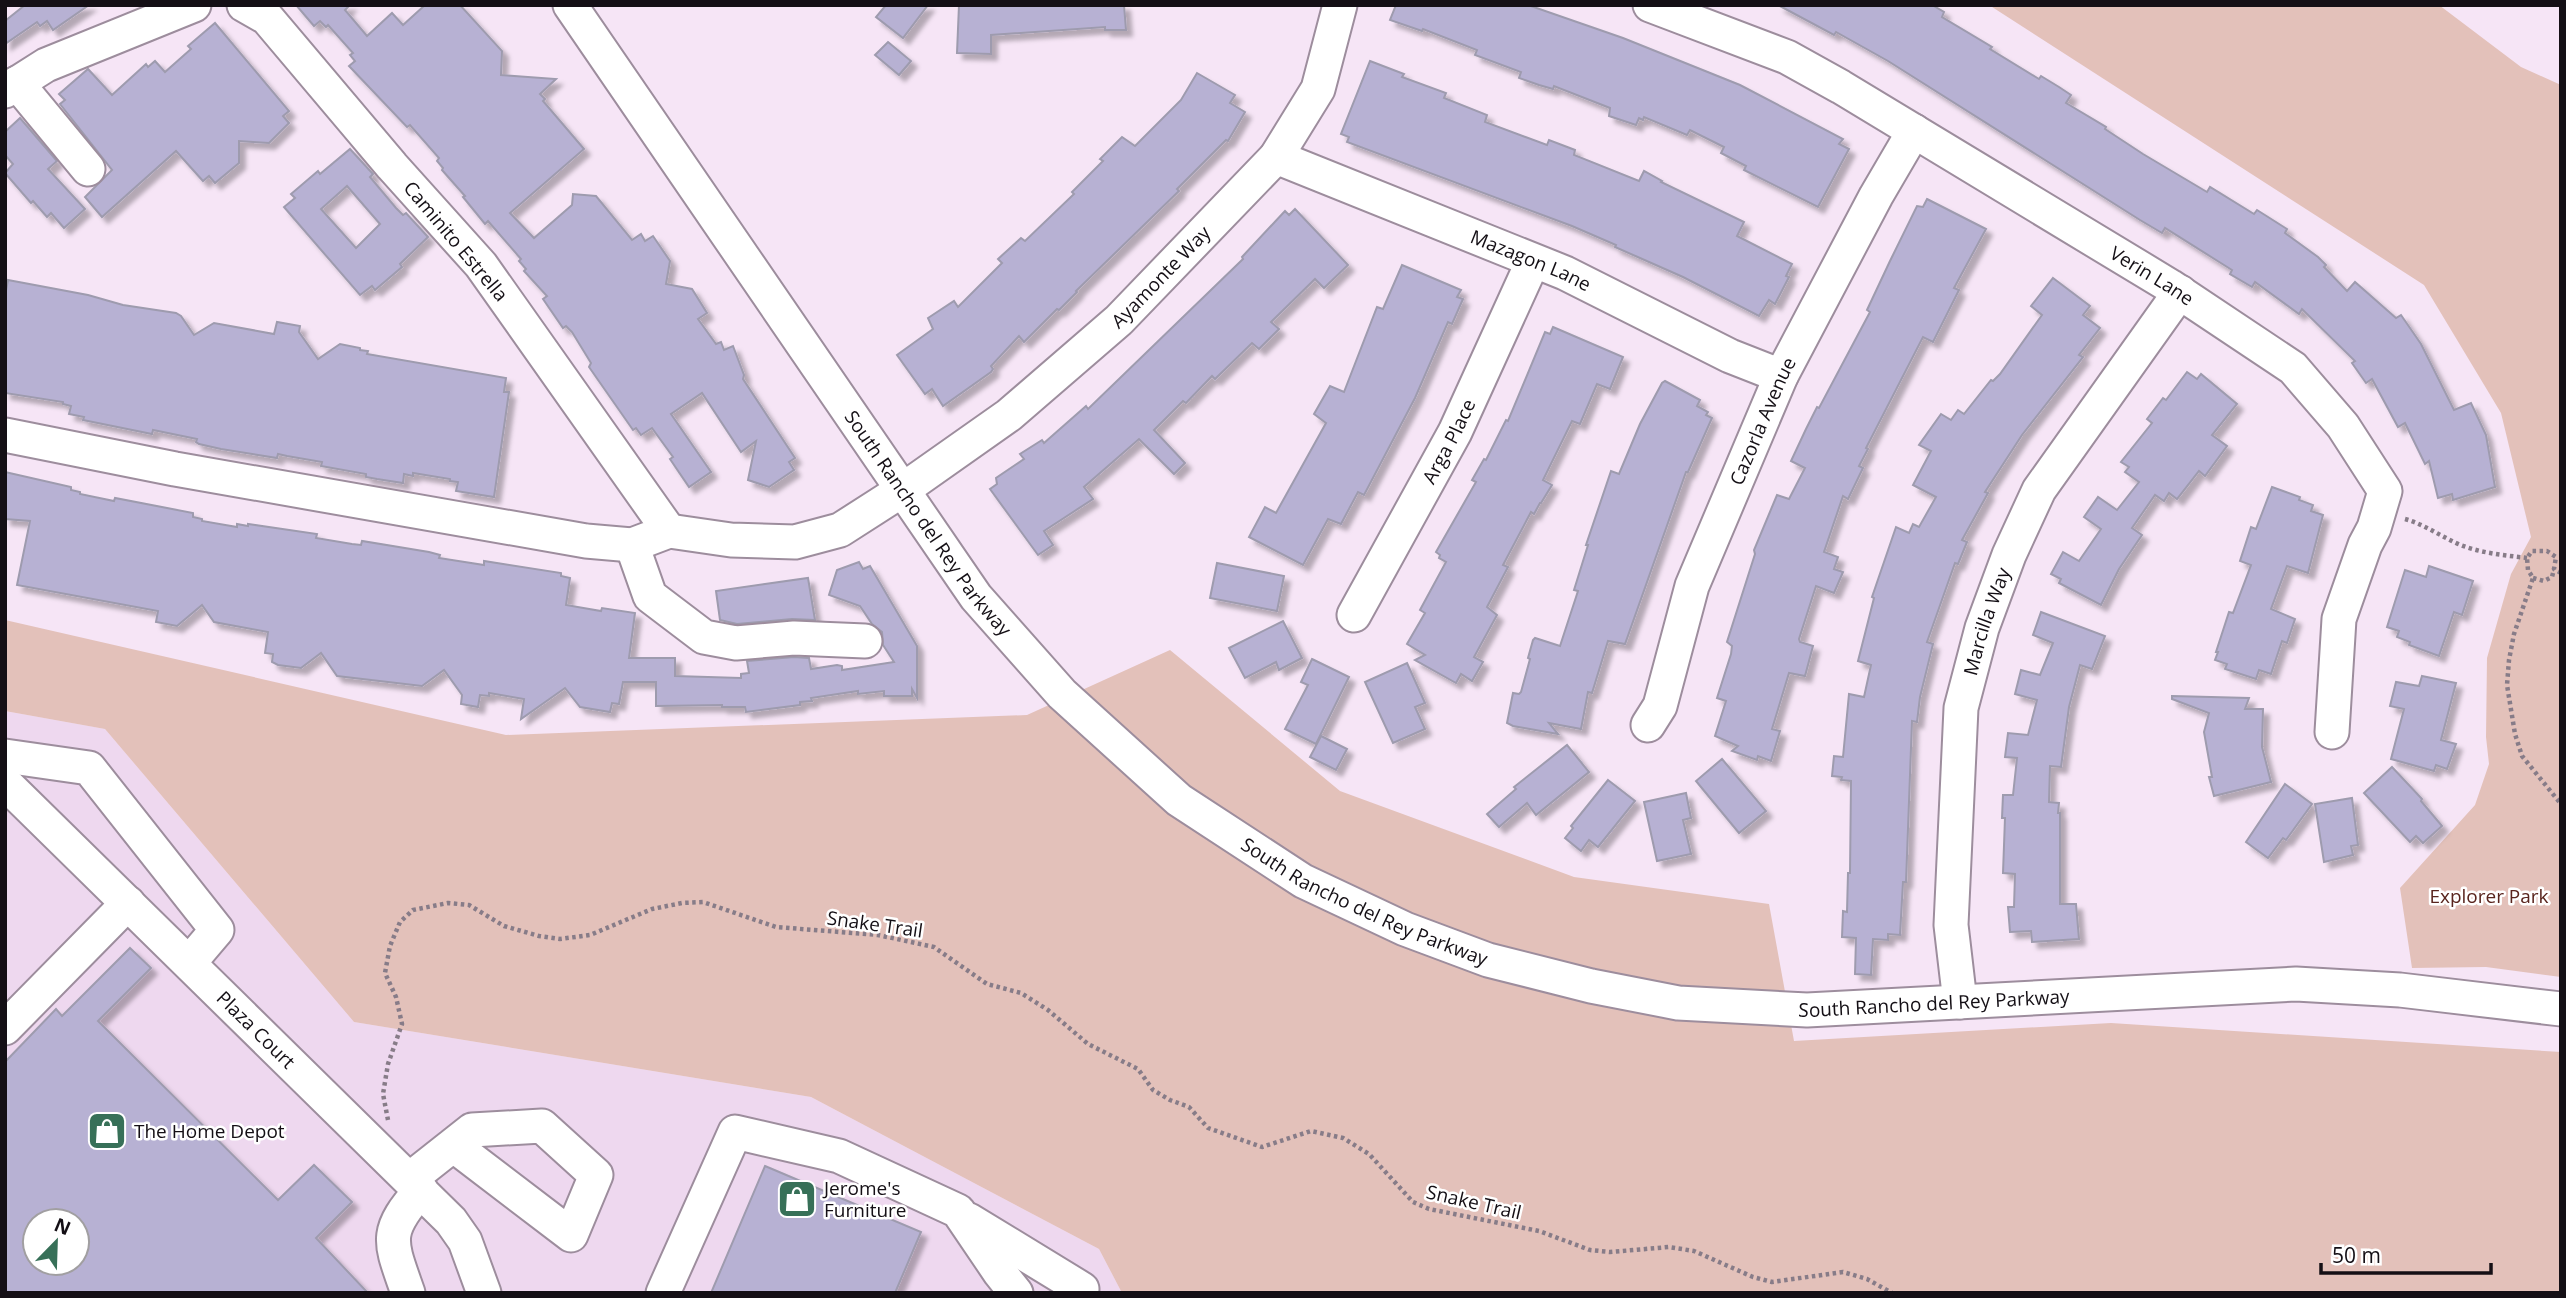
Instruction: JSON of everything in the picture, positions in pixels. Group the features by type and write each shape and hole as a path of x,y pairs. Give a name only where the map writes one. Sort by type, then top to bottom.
{"street":[{"path":"88,169 11,87 47,65 194,5"},
{"name":"Caminito Estrella","path":"244,5 267,18 400,175 481,265 669,531"},
{"name":"South Rancho del Rey Parkway","path":"570,5 976,597 1062,694 1179,800 1303,881 1405,929 1488,960 1591,986 1665,1000 1807,1010 2296,984 2400,990 2561,1009"},
{"name":"Ayamonte Way","path":"904,489 1009,415 1119,320 1276,157 1318,89 1340,5"},
{"name":"Verin Lane","path":"1650,5 1787,57 2180,292 2293,368 2343,426 2385,491 2339,619 2332,732"},
{"name":"Cazorla Avenue","path":"1647,725 1660,706 1692,586 1781,376 1876,196 1914,131"},
{"name":"Mazagon Lane","path":"1276,157 1565,273 1730,355 1781,376"},
{"name":"Arga Place","path":"1354,615 1455,432 1533,261"},
{"name":"Marcilla Way","path":"1960,1002 1951,925 1961,708 1982,628 2009,555 2039,490 2180,292"},
{"path":"5,436 423,514 586,541 632,545 669,531 731,540 795,542 840,530 904,489"},
{"path":"632,545 650,596 704,637 736,643 794,638 865,641"},
{"path":"5,756 89,768 217,930 189,962"},
{"name":"Plaza Court","path":"5,783 451,1221 465,1241 484,1293"},
{"path":"5,1028 128,903"},
{"path":"663,1293 735,1132 839,1156 958,1211 1016,1293"},
{"path":"408,1293 393,1250 394,1227 416,1185 453,1145"},
{"path":"961,1216 1082,1289"}],"path":[{"path":"2379,512 2416,522 2459,544 2495,554 2527,558"},
{"path":"2532,551 2547,551 2556,557 2554,569 2553,577 2544,581 2533,578 2528,570 2527,558 2532,551"},
{"path":"2554,569 2561,573"},
{"path":"2533,578 2514,634 2507,685 2515,734 2522,756 2561,804"},
{"name":"Snake Trail","path":"390,1126 383,1094 388,1064 402,1024 396,997 385,973 390,946 400,922 413,910 448,903 469,905 504,926 560,939 590,935 652,909 703,902 776,927 878,935 933,947 987,984 1021,993 1048,1010 1088,1044 1138,1069 1153,1090 1189,1107 1208,1128 1262,1147 1311,1131 1343,1139 1369,1154 1413,1202 1429,1209 1539,1231 1590,1250 1610,1252 1669,1247 1694,1251 1753,1277 1772,1282 1843,1272 1867,1279 1892,1293"}],"shaded area":[{"path":"5,711 105,729 354,1022 811,1097 1099,1249 1122,1293 5,1293"}],"green space":[{"name":"Explorer Park","path":"1989,5 2439,5 2521,67 2561,85 2561,977 2486,967 2412,968 2400,888 2475,805 2489,764 2486,737 2487,658 2511,574 2531,537 2501,413 2424,285"},
{"path":"5,620 506,735 1027,715 1170,650 1340,791 1574,877 1769,904 1794,1041 2111,1023 2561,1052 2561,1293 1122,1293 1099,1249 811,1097 354,1022 105,729 5,711"}],"building":[{"path":"25,5 89,5 53,30 47,21 40,26 37,22 5,44 5,21"},
{"path":"296,5 350,5 345,10 367,36 392,13 403,25 425,5 460,5 502,51 501,75 556,79 540,94 584,149 510,213 534,238 572,205 573,194 596,196 632,240 641,234 645,241 653,236 670,261 666,284 692,289 707,313 698,319 716,344 721,342 724,350 733,346 744,375 743,379 795,458 789,462 794,470 769,487 748,480 756,441 741,452 702,393 671,414 711,472 689,487 670,459 673,457 652,428 641,435 636,428 633,430 589,367 591,363 572,332 566,326 563,328 543,299 547,296 524,271 526,269 519,261 521,259 488,221 485,224 463,197 465,196 442,170 437,161 439,158 410,125 407,127 349,66 355,61 350,55 353,53 328,25 326,27 320,21 314,26"},
{"path":"886,5 928,5 903,38 876,17"},
{"path":"959,5 1124,5 1126,30 1105,30 1105,27 991,35 991,54 957,53"},
{"path":"1396,5 1528,5 1623,38 1740,85 1843,139 1839,144 1849,149 1818,207 1744,170 1746,166 1721,153 1724,147 1690,130 1687,135 1644,117 1643,120 1639,118 1636,125 1609,116 1610,108 1554,86 1553,89 1519,78 1521,72 1475,55 1477,50 1423,29 1422,31 1390,20"},
{"path":"1778,5 1932,5 1944,12 1942,17 1992,47 1990,49 2071,95 2066,103 2143,154 2207,192 2210,187 2254,214 2257,210 2287,229 2285,233 2318,257 2347,291 2355,282 2396,318 2401,315 2421,344 2454,410 2471,403 2486,435 2495,487 2453,500 2452,494 2438,498 2429,461 2425,464 2405,423 2398,427 2372,379 2366,383 2352,363 2355,361 2302,309 2299,314 2255,282 2252,287 2230,274 2232,270 2165,228 2162,233 2140,220 1888,61 1836,32 1834,35"},
{"path":"215,23 289,111 283,116 289,123 269,143 239,141 239,163 215,183 209,176 203,181 176,151 102,217 85,197 112,170 60,104 65,100 59,94 88,69 112,95 146,64 148,67 155,61 165,72 191,49 188,46"},
{"path":"888,42 911,61 899,75 875,55"},
{"path":"1370,61 1404,74 1402,77 1446,93 1444,98 1487,115 1485,122 1547,145 1549,140 1575,150 1574,155 1639,181 1644,171 1744,222 1737,236 1792,264 1786,276 1789,277 1775,304 1769,300 1759,316 1683,277 1572,226 1347,142 1349,137 1341,134"},
{"path":"1197,73 1235,95 1230,103 1245,112 1228,141 1177,189 1179,191 1059,310 1024,342 1019,336 991,366 991,372 943,406 932,389 925,394 897,355 933,329 928,318 954,301 958,307 1002,263 998,259 1021,238 1025,241 1074,194 1072,192 1122,137 1135,146 1181,100"},
{"path":"20,118 57,161 48,169 85,209 64,228 51,213 47,217 33,201 31,203 5,173 13,164 5,155 5,132"},
{"path":"350,149 373,174 370,177 396,208 403,215 406,213 428,237 400,264 402,267 375,290 372,286 360,295 284,207 295,198 291,194 318,171 320,174","holes":["347,186 380,224 356,248 321,209"]},
{"path":"1927,199 1986,229 1954,288 1959,290 1933,342 1923,337 1866,448 1868,449 1859,466 1863,468 1848,499 1843,496 1824,552 1838,557 1834,569 1843,572 1834,593 1816,586 1799,639 1800,642 1813,646 1805,676 1789,673 1772,729 1780,731 1771,761 1758,756 1757,760 1732,751 1738,746 1715,736 1726,701 1717,698 1731,654 1732,646 1727,642 1754,550 1777,495 1789,499 1805,468 1791,461 1817,407 1819,408 1870,312 1867,310 1917,206 1923,207"},
{"path":"1295,209 1348,265 1324,288 1315,279 1271,322 1279,329 1259,349 1252,343 1215,379 1212,376 1186,403 1183,401 1154,430 1185,463 1174,474 1139,439 1084,487 1093,499 1044,531 1053,545 1038,555 990,489 997,484 996,478 1024,459 1020,454 1042,440 1044,443 1086,406 1088,409 1243,259 1285,211 1289,215"},
{"path":"1402,265 1461,290 1457,297 1463,299 1452,324 1448,322 1415,398 1364,495 1358,492 1341,524 1328,519 1303,565 1249,537 1265,507 1276,513 1326,423 1314,414 1330,386 1344,392 1377,307 1383,309"},
{"path":"2053,278 2090,306 2083,315 2100,328 2079,355 2083,357 2022,435 1985,492 1988,493 1962,540 1967,542 1958,564 1955,563 1927,642 1933,644 1917,722 1912,721 1906,882 1903,882 1900,935 1888,934 1888,940 1873,939 1871,975 1855,974 1856,938 1842,937 1843,911 1847,912 1850,873 1851,781 1832,776 1834,756 1843,757 1849,694 1864,697 1871,665 1858,661 1874,598 1872,597 1896,527 1909,533 1913,524 1919,527 1936,497 1913,485 1931,451 1919,445 1941,414 1951,420 1958,410 1964,414 1991,380 2000,374 2042,315 2031,306"},
{"path":"8,280 88,295 123,305 176,313 194,335 214,323 274,334 277,322 300,326 299,332 318,359 340,344 360,348 368,351 367,354 506,378 504,392 509,392 494,497 456,491 458,482 450,479 413,473 413,476 404,474 403,483 377,479 366,477 366,474 321,466 322,462 278,454 277,458 221,449 199,444 197,439 153,430 152,434 83,420 84,417 69,414 71,406 63,402 5,393 5,296"},
{"path":"1553,327 1623,357 1610,389 1597,384 1580,424 1572,421 1543,480 1552,485 1534,514 1531,512 1503,565 1508,567 1487,607 1497,615 1474,657 1483,662 1472,681 1461,674 1456,683 1415,660 1425,655 1407,644 1425,613 1420,610 1446,562 1439,558 1440,555 1436,552 1476,482 1472,480 1484,459 1486,460 1506,420 1508,421 1545,332 1550,334"},
{"path":"2187,372 2197,379 2201,374 2237,404 2212,435 2227,446 2205,476 2199,471 2177,499 2169,493 2164,501 2155,495 2132,528 2142,535 2119,569 2101,605 2059,583 2061,579 2051,574 2063,552 2079,561 2101,529 2084,517 2098,497 2117,510 2139,482 2125,472 2129,467 2121,462 2152,423 2147,419 2163,398 2166,400"},
{"path":"1665,381 1700,400 1697,406 1708,412 1706,415 1712,418 1686,472 1625,644 1608,641 1592,693 1588,692 1581,729 1549,723 1558,734 1513,726 1507,723 1513,693 1521,692 1533,640 1535,638 1560,646 1578,591 1574,590 1586,545 1611,471 1619,474 1640,424"},
{"path":"5,472 71,487 71,490 80,494 193,513 193,517 202,521 237,527 237,524 248,524 317,534 316,538 352,544 361,545 362,541 429,552 440,555 439,558 484,565 484,561 561,573 561,576 570,578 566,605 635,613 629,658 675,658 675,676 741,678 741,674 749,673 747,661 794,657 809,658 811,669 837,665 842,666 842,670 894,662 883,645 882,632 872,624 860,606 829,595 837,570 859,562 863,569 870,566 917,646 917,698 912,689 912,696 884,696 884,691 858,694 858,691 811,698 812,701 800,702 800,705 746,712 745,707 722,705 656,706 656,682 623,682 619,704 612,703 610,712 580,707 565,688 521,719 524,699 489,693 489,696 480,695 478,707 461,704 462,695 444,670 422,686 337,676 321,653 301,668 278,665 272,662 273,654 265,653 268,632 214,622 202,605 177,626 156,622 158,611 17,585 30,521 5,519"},
{"path":"2272,487 2300,497 2299,500 2313,505 2311,511 2323,515 2308,573 2287,566 2271,609 2295,619 2287,643 2282,641 2271,674 2259,670 2256,679 2225,669 2227,664 2215,660 2229,612 2233,613 2251,565 2240,561 2251,527 2256,529"},
{"path":"1217,563 1284,576 1277,611 1210,598"},
{"path":"2429,566 2473,581 2462,615 2454,612 2439,656 2409,645 2410,642 2397,637 2399,631 2387,627 2405,570 2426,577"},
{"path":"808,578 815,620 792,619 737,624 720,620 716,591"},
{"path":"2041,612 2105,636 2092,669 2080,665 2069,707 2061,767 2050,766 2049,802 2059,803 2060,813 2060,904 2076,904 2079,939 2032,942 2031,931 2010,932 2008,907 2014,907 2015,874 2003,873 2005,818 2002,818 2003,795 2013,795 2017,758 2005,757 2008,733 2028,735 2037,700 2015,694 2021,670 2040,675 2053,643 2033,635"},
{"path":"1283,621 1302,658 1279,670 1276,662 1245,678 1229,648"},
{"path":"1312,659 1349,677 1316,744 1285,729 1308,685 1301,682"},
{"path":"1407,663 1425,703 1415,707 1425,729 1393,743 1365,682"},
{"path":"2422,676 2456,683 2441,740 2456,744 2447,769 2436,765 2434,771 2391,759 2404,709 2390,706 2396,682 2419,686"},
{"path":"2172,696 2249,698 2245,709 2263,709 2262,747 2271,782 2214,796 2204,732 2209,713 2172,699"},
{"path":"1321,736 1347,749 1336,770 1310,757"},
{"path":"1567,745 1589,772 1536,815 1527,803 1499,827 1487,814 1516,789 1514,787"},
{"path":"1722,759 1766,811 1739,833 1696,781"},
{"path":"2392,767 2422,799 2442,826 2423,843 2416,836 2410,842 2364,793"},
{"path":"1608,780 1635,801 1598,847 1589,840 1581,851 1565,838 1573,828 1571,826"},
{"path":"2285,784 2312,804 2286,840 2283,838 2268,858 2246,842"},
{"path":"1686,793 1691,818 1683,820 1691,854 1657,861 1644,802"},
{"path":"2352,798 2358,845 2351,846 2353,855 2324,862 2315,804"},
{"name":"The Home Depot","path":"130,948 151,968 98,1021 278,1200 314,1165 352,1202 316,1238 368,1293 5,1293 5,1062 56,1009 62,1016"},
{"name":"Jerome's Furniture","path":"765,1166 921,1232 895,1293 711,1293"}],"place":[{"name":"The Home Depot","path":"107,1131"},
{"name":"Jerome's Furniture","path":"797,1199"}]}
